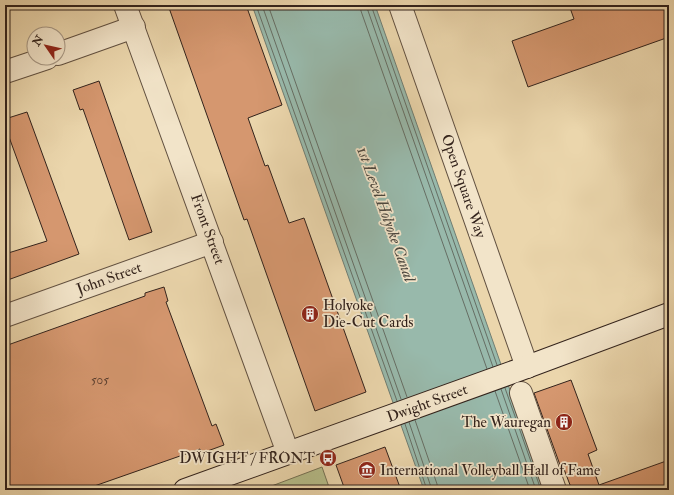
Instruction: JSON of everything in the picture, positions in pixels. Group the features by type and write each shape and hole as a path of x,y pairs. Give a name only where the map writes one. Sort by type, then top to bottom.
{"street":[{"name":"Front Street","path":"125,5 288,453"},
{"name":"Open Square Way","path":"400,5 522,369"},
{"path":"66,51 134,27"},
{"path":"5,72 26,65"},
{"name":"John Street","path":"5,316 212,242"},
{"name":"Dwight Street","path":"184,490 522,369 669,314"},
{"path":"521,393 555,490"}],"green space":[{"path":"322,467 330,490 261,490"}],"water":[{"name":"1st Level Holyoke Canal","path":"252,5 375,5 545,490 424,490"}],"building":[{"path":"168,5 246,5 282,105 248,118 265,166 268,165 289,223 304,218 366,392 315,411 247,219 244,220"},
{"path":"569,5 669,5 669,37 528,87 512,41 574,19"},
{"path":"99,81 152,232 129,240 83,109 80,110 73,90"},
{"path":"27,112 79,254 5,281 5,254 47,241 5,126 5,119"},
{"path":"164,287 168,301 166,302 212,426 216,424 224,445 202,453 200,449 83,490 5,490 5,346 145,296 145,293"},
{"name":"The Wauregan","path":"571,380 597,450 588,454 599,485 669,460 669,490 572,490 562,464 560,465 534,393"},
{"path":"385,447 401,490 345,490 336,465"}],"place":[{"name":"Holyoke Die-Cut Cards","path":"310,314"},
{"name":"The Wauregan","path":"564,422"},
{"name":"DWIGHT / FRONT","path":"328,458"},
{"name":"International Volleyball Hall of Fame","path":"367,470"}]}
